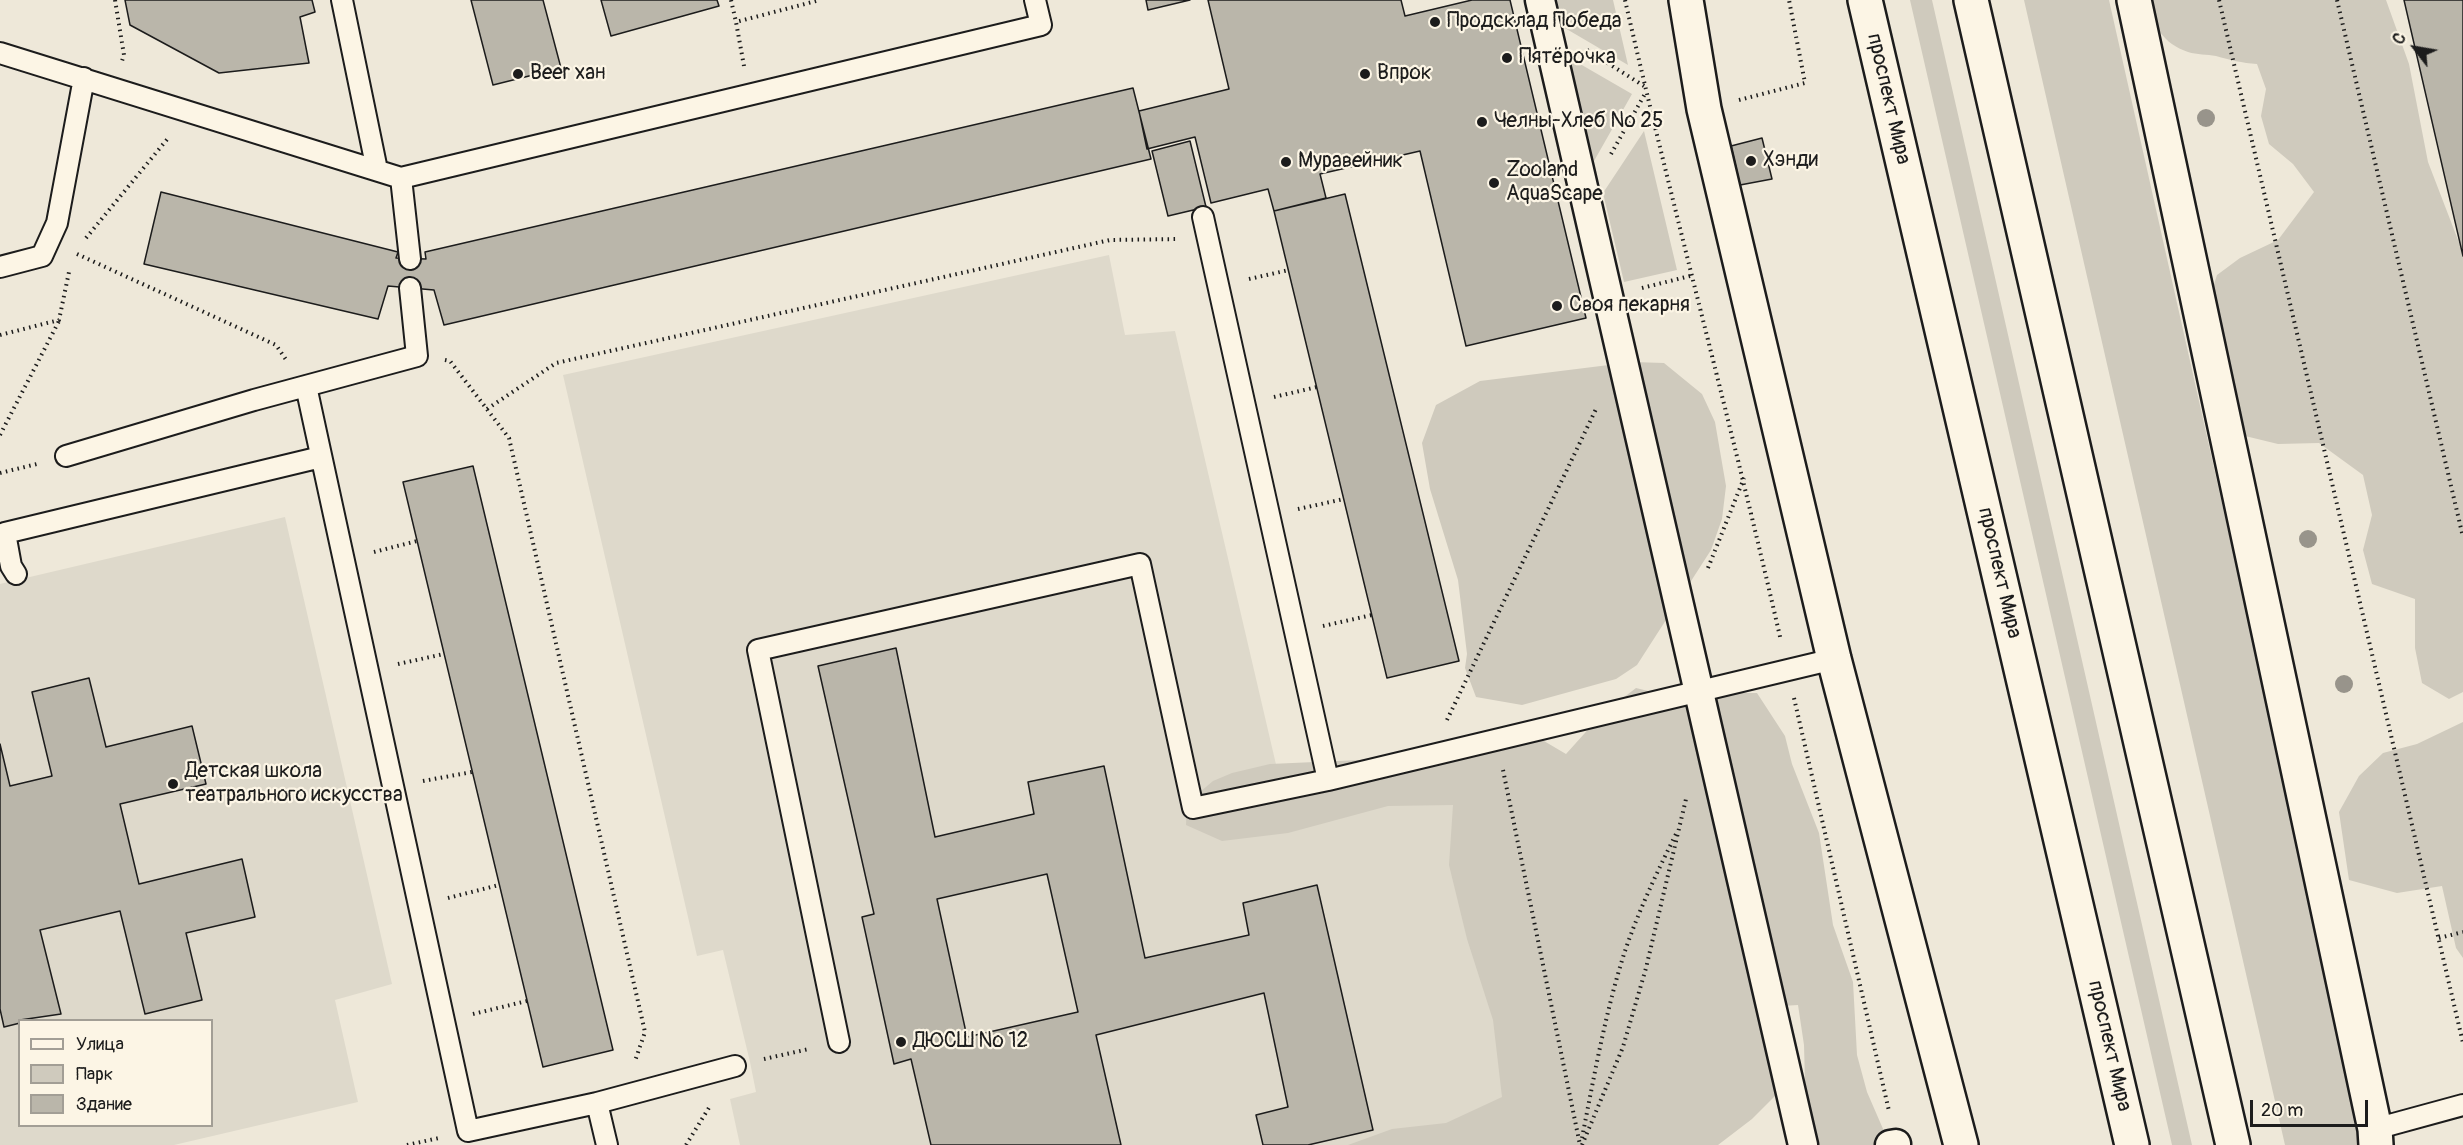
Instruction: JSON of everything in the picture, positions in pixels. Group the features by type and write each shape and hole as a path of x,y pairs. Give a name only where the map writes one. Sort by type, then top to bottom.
{"main road":[{"path":"1686,0 1704,109 1834,659 1961,1145"},
{"name":"проспект Мира","path":"1865,0 2132,1145"},
{"path":"1971,0 2233,1145"},
{"path":"2134,0 2376,1137"}],"street":[{"path":"1542,12 1803,1145"}],"lane":[{"path":"342,0 377,170"},
{"path":"0,53 401,178 1041,25 1035,0"},
{"path":"0,267 42,256 57,223 84,78"},
{"path":"401,178 410,259"},
{"path":"1203,217 1328,780"},
{"path":"66,456 417,356 410,288"},
{"path":"306,386 468,1131 597,1103 735,1066"},
{"path":"16,574 11,566 5,533 321,457"},
{"path":"839,1042 758,650 1140,564 1193,808 1328,780 1834,659"},
{"path":"597,1103 607,1145"},
{"path":"2376,1137 2463,1105"}],"path":[{"path":"114,87 124,56 115,0"},
{"path":"731,0 749,95"},
{"path":"736,22 820,0"},
{"path":"1625,0 1690,276 1744,478 1893,1144"},
{"path":"1704,109 1805,82 1789,0"},
{"path":"2219,0 2463,1043"},
{"path":"2337,0 2463,537"},
{"path":"1542,12 1645,86"},
{"path":"1585,199 1646,92"},
{"path":"0,435 59,320 74,252 189,112"},
{"path":"487,409 556,363 1110,240 1208,238"},
{"path":"74,252 276,345 306,386"},
{"path":"1219,286 1289,270"},
{"path":"1608,296 1690,276"},
{"path":"0,334 59,320"},
{"path":"417,356 450,361 509,438 645,1032 623,1096"},
{"path":"1430,756 1622,357"},
{"path":"1245,404 1317,387"},
{"path":"0,473 66,456"},
{"path":"1705,574 1744,478"},
{"path":"1269,514 1344,499"},
{"path":"344,559 417,541"},
{"path":"1296,633 1372,615"},
{"path":"368,671 444,654"},
{"path":"1497,740 1581,1145"},
{"path":"394,786 472,771"},
{"path":"1581,1145 1623,1047 1688,793"},
{"path":"1581,1145 1603,1030 1624,955 1647,893 1680,825"},
{"path":"419,905 499,885"},
{"path":"2439,938 2463,932"},
{"path":"445,1021 527,1001"}],"shaded area":[{"path":"1109,255 1125,335 1175,331 1288,816 1468,776 1550,1145 740,1145 730,1099 756,1092 750,1062 723,950 697,956 563,375"},
{"name":"Детская школа театрального искусства","path":"285,517 392,984 335,1000 358,1102 174,1145 0,1145 0,584"}],"green space":[{"path":"1554,0 1613,0 1628,65 1558,24"},
{"path":"1910,0 1932,0 2192,1145 2172,1145"},
{"path":"2024,0 2109,0 2366,1145 2285,1145"},
{"path":"2153,0 2386,0 2409,64 2428,162 2463,253 2463,692 2449,699 2422,683 2415,648 2415,599 2372,584 2363,550 2372,515 2363,475 2319,443 2278,444 2241,435 2207,306 2217,275 2240,258 2278,240 2314,192 2293,164 2269,144 2261,116 2266,89 2257,64 2191,53 2172,44 2156,25"},
{"path":"1568,57 1632,94 1594,161"},
{"path":"1644,131 1677,270 1624,282 1603,193"},
{"path":"1633,362 1664,363 1702,394 1715,422 1726,486 1722,519 1711,550 1637,665 1616,679 1522,705 1476,697 1465,668 1467,654 1458,580 1430,489 1422,443 1436,405 1480,381"},
{"path":"1636,688 1692,702 1726,693 1757,693 1785,736 1792,764 1819,833 1833,925 1853,982 1857,1055 1867,1092 1890,1145 1811,1145 1811,1114 1805,1081 1804,1045 1798,1005 1782,1006 1775,1024 1775,1096 1752,1119 1718,1145 1348,1145 1392,1129 1446,1123 1502,1097 1493,1020 1467,939 1449,865 1453,805 1388,806 1288,833 1222,841 1186,825 1187,803 1213,781 1232,773 1270,764 1360,760 1527,731 1566,754 1602,714"},
{"path":"2463,722 2463,958 2456,948 2442,886 2397,893 2349,880 2339,812 2359,776 2383,753 2417,744"}],"building":[{"path":"125,0 312,0 315,12 300,17 309,63 219,73 130,25"},
{"path":"471,0 543,0 561,68 493,85"},
{"path":"601,0 717,0 719,6 611,36"},
{"path":"1146,0 1190,0 1148,10"},
{"name":"Муравейник","path":"1208,0 1401,0 1405,16 1472,0 1510,0 1586,318 1466,346 1420,151 1320,174 1326,198 1274,211 1268,189 1211,203 1195,137 1147,149 1139,111 1229,89"},
{"path":"2404,0 2463,0 2463,256"},
{"path":"1133,88 1151,159 444,325 434,290 388,286 378,319 144,264 161,192 398,252 396,258 426,259 425,252"},
{"path":"1762,138 1772,179 1740,185 1731,146"},
{"path":"1190,141 1206,207 1168,216 1152,151"},
{"path":"1345,194 1459,661 1387,678 1274,211"},
{"path":"473,466 613,1050 543,1067 403,482"},
{"path":"896,648 935,837 1034,814 1028,782 1104,766 1145,958 1249,935 1243,903 1317,885 1373,1130 1308,1145 1263,1145 1256,1115 1288,1107 1264,993 1096,1035 1121,1145 931,1145 911,1059 894,1064 862,917 874,914 818,666","holes":["1047,874 1078,1012 967,1037 937,899"]},
{"path":"89,678 106,747 192,726 206,784 120,804 139,884 242,859 255,917 186,933 202,1000 145,1014 120,911 40,930 61,1014 18,1019 18,1024 4,1027 0,1009 0,744 10,786 52,776 32,692"}],"place":[{"name":"Продсклад Победа","path":"1435,22"},
{"name":"Пятёрочка","path":"1507,58"},
{"name":"Beer хан","path":"518,74"},
{"name":"Впрок","path":"1365,74"},
{"name":"Челны-Хлеб № 25","path":"1482,122"},
{"name":"Хэнди","path":"1751,161"},
{"name":"Муравейник","path":"1286,162"},
{"name":"Zooland AquaScape","path":"1494,183"},
{"name":"Своя пекарня","path":"1557,306"},
{"name":"Детская школа театрального искусства","path":"173,784"},
{"name":"ДЮСШ № 12","path":"901,1042"}]}
